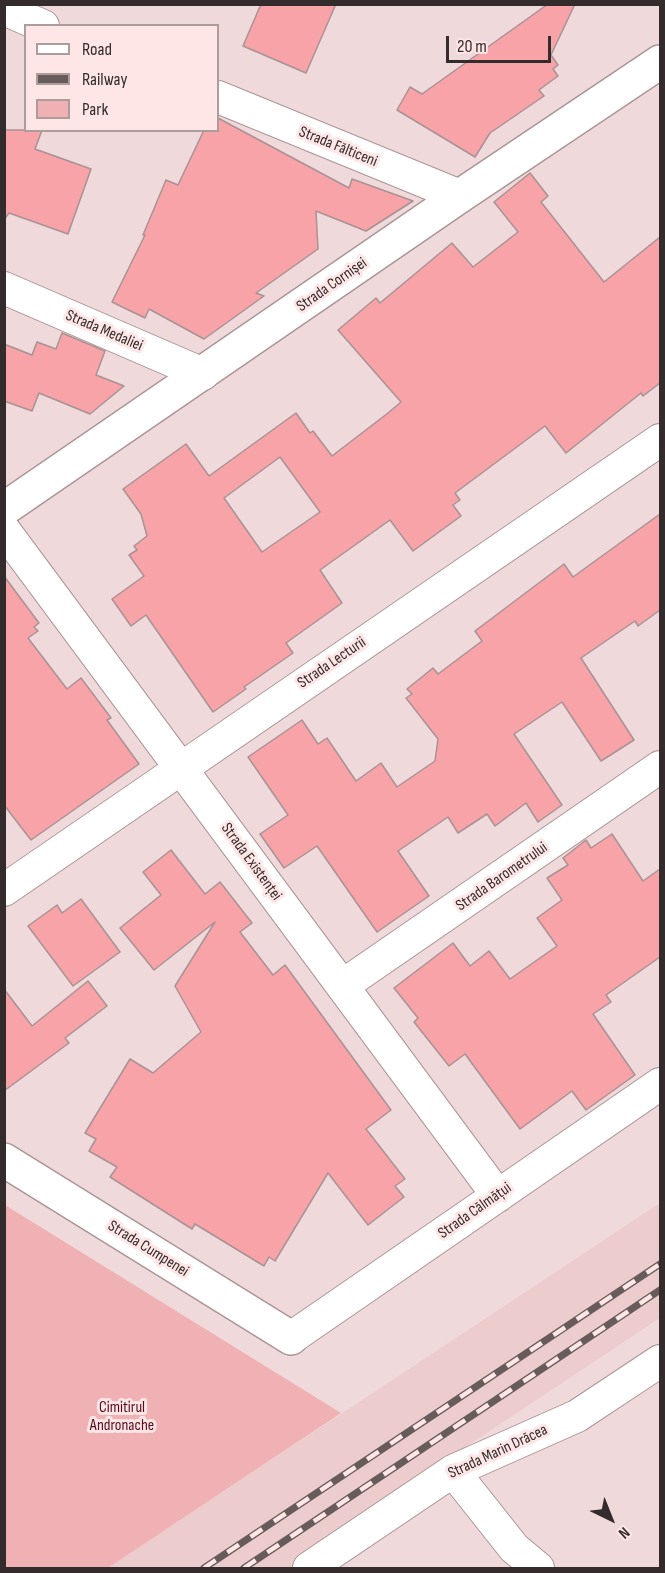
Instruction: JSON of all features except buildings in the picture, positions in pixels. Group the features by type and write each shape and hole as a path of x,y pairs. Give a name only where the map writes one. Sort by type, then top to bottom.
{"street":[{"path":"4,9 39,24"},
{"name":"Strada Cornișei","path":"4,509 460,196 660,62"},
{"name":"Strada Fălticeni","path":"219,97 460,196"},
{"name":"Strada Medaliei","path":"4,288 203,374"},
{"name":"Strada Lecturii","path":"4,890 660,440"},
{"name":"Strada Existenței","path":"4,530 498,1196"},
{"name":"Strada Barometrului","path":"342,986 660,767"},
{"name":"Strada Călmățui","path":"291,1338 660,1084"},
{"name":"Strada Cumpenei","path":"4,1160 291,1338"},
{"name":"Strada Marin Drăcea","path":"309,1569 453,1471 577,1416 660,1361"},
{"path":"453,1471 514,1548 538,1569"}],"shaded area":[{"path":"660,1203 660,1318 419,1478 306,1568 108,1568"}],"green space":[{"name":"Cimitirul Andronache","path":"5,1205 341,1413 108,1568 5,1568"}],"railway":[{"path":"204,1568 660,1264"},
{"path":"244,1568 660,1290"}]}
